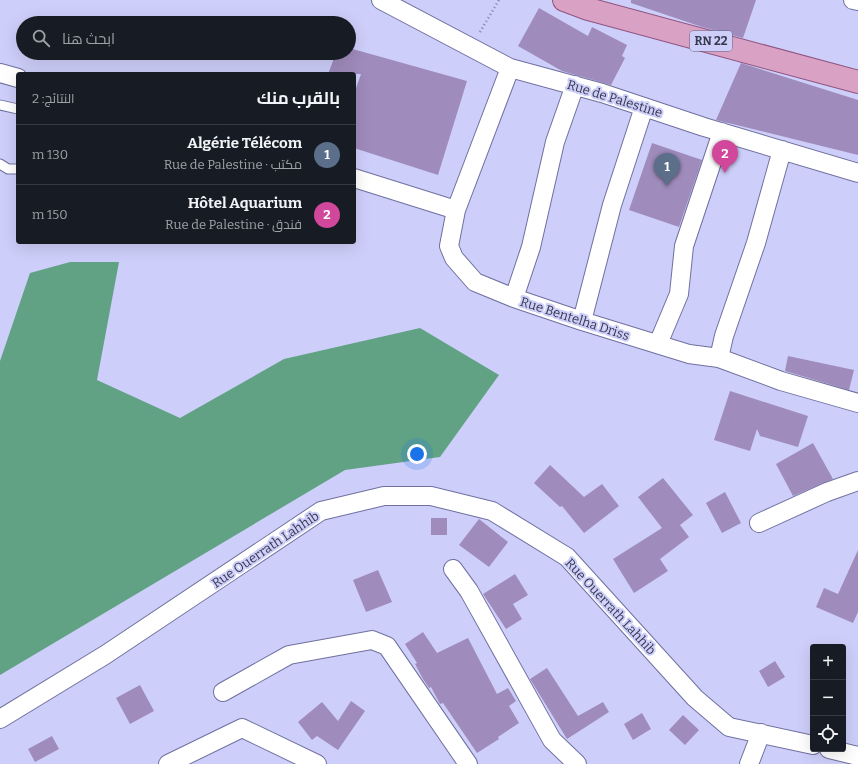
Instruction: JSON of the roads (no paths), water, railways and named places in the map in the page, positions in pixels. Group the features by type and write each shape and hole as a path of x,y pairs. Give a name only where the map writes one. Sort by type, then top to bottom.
{"main road":[{"name":"RN 22","path":"564,0 588,9 858,82"}],"street":[{"name":"Rue de Palestine","path":"382,0 510,68 575,85 722,132 858,173"},
{"path":"853,0 858,1"},
{"name":"Rue Bentelha Driss","path":"510,68 456,210 449,246 454,258 474,282 514,298 582,321 689,354 719,358 781,381 858,403"},
{"path":"0,74 16,78"},
{"path":"514,298 531,247 555,142 575,85"},
{"path":"582,321 612,205 644,107"},
{"path":"658,344 679,294 684,246 722,132"},
{"path":"719,358 724,336 756,243 782,150"},
{"path":"356,179 456,210"},
{"path":"760,523 827,492 858,480"},
{"name":"Rue Ouerrath Lahhib","path":"0,719 105,655 321,511 384,496 431,496 492,511 567,557 695,698 729,727 810,744"},
{"path":"453,569 469,591 552,740 577,764"},
{"path":"224,692 289,655 372,640 387,646 468,764"},
{"path":"180,762 242,728 317,764"},
{"path":"749,764 761,733"},
{"path":"841,752 858,756"}],"lane":[{"path":"0,105 16,109"},
{"path":"0,164 8,169 16,169"}],"place":[{"name":"Hôtel Aquarium","path":"725,173"},
{"name":"Algérie Télécom","path":"667,186"}]}
